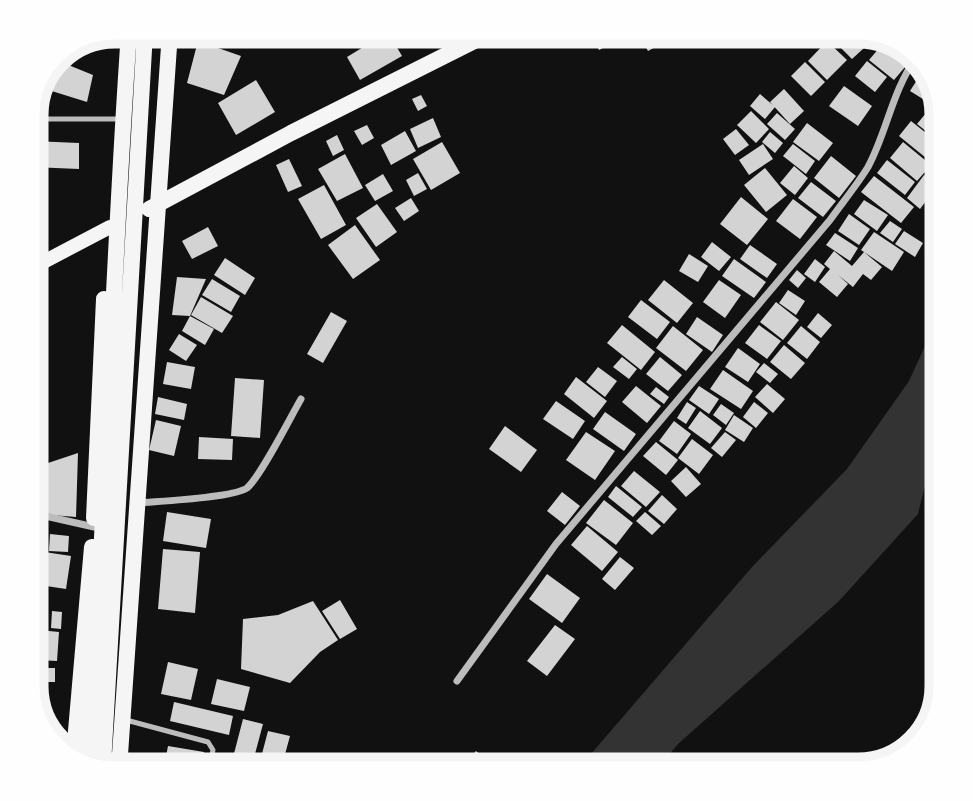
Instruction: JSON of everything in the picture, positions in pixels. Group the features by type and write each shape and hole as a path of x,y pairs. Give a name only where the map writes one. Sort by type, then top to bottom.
{"main road":[{"path":"75,745 94,527 102,320 122,44"},
{"path":"103,756 116,255 128,44"},
{"path":"90,753 144,44"},
{"path":"120,757 169,44"},
{"path":"44,262 468,44"}],"street":[{"path":"457,681 556,544 830,220 868,167 886,126 895,95 910,66"},
{"path":"138,503 229,494 245,489 257,474 301,399"},
{"path":"44,516 94,527"}],"lane":[{"path":"44,119 116,119"},
{"path":"123,719 208,742 213,750 212,757"}],"shaded area":[{"path":"929,337 929,474 918,514 839,601 678,744 667,757 588,757 752,567 847,469 909,381"}],"building":[{"path":"197,44 207,44 241,56 224,95 187,83"},
{"path":"368,44 395,44 402,56 360,80 347,57"},
{"path":"596,44 611,44 599,50"},
{"path":"644,44 661,44 648,51"},
{"path":"824,44 830,44 847,60 827,80 808,61"},
{"path":"837,44 860,44 864,48 852,59"},
{"path":"880,47 905,67 894,80 869,60"},
{"path":"867,61 887,77 875,92 855,76"},
{"path":"805,62 825,82 811,96 791,76"},
{"path":"66,64 93,75 87,102 48,90 56,75"},
{"path":"918,78 928,102 910,91"},
{"path":"256,80 275,112 236,135 218,103"},
{"path":"844,86 872,106 858,126 829,106"},
{"path":"784,89 804,111 790,124 770,102"},
{"path":"760,94 775,107 765,119 750,106"},
{"path":"421,95 427,106 418,111 412,99"},
{"path":"929,109 929,134 917,124"},
{"path":"751,111 769,129 756,143 737,125"},
{"path":"777,113 795,129 785,140 767,124"},
{"path":"433,118 441,137 418,148 410,129"},
{"path":"911,121 929,135 929,160 899,136"},
{"path":"807,123 833,143 819,161 793,142"},
{"path":"367,125 374,138 362,145 354,131"},
{"path":"736,129 749,145 735,155 723,139"},
{"path":"405,131 416,151 391,165 381,145"},
{"path":"770,132 783,143 775,153 762,142"},
{"path":"337,135 344,150 333,156 326,141"},
{"path":"44,142 79,143 79,169 44,168"},
{"path":"442,142 460,173 431,190 413,159"},
{"path":"903,142 929,163 929,167 917,181 890,158"},
{"path":"763,144 773,159 749,175 739,160"},
{"path":"793,144 815,161 806,174 783,156"},
{"path":"345,154 363,188 337,201 318,169"},
{"path":"831,156 856,176 839,198 814,178"},
{"path":"289,159 302,186 288,192 276,165"},
{"path":"887,160 915,182 905,195 877,173"},
{"path":"794,166 808,178 795,195 780,183"},
{"path":"765,168 787,195 766,212 744,185"},
{"path":"418,173 427,189 414,196 406,180"},
{"path":"383,174 393,191 375,201 365,185"},
{"path":"924,175 929,179 929,197 920,209 907,198"},
{"path":"874,176 914,207 901,223 861,192"},
{"path":"811,182 836,201 823,217 798,198"},
{"path":"324,185 346,225 321,239 298,199"},
{"path":"741,197 768,219 747,245 720,224"},
{"path":"411,198 419,211 404,221 395,208"},
{"path":"793,199 817,217 800,239 776,221"},
{"path":"864,200 888,215 877,231 854,214"},
{"path":"377,204 397,232 376,247 356,218"},
{"path":"849,214 870,229 859,245 838,231"},
{"path":"890,221 902,229 893,242 880,233"},
{"path":"355,225 380,260 353,279 328,245"},
{"path":"208,227 218,246 192,259 182,241"},
{"path":"904,231 923,243 915,257 895,244"},
{"path":"874,232 904,252 892,271 861,250"},
{"path":"835,233 858,248 850,261 826,245"},
{"path":"712,242 731,257 719,271 701,257"},
{"path":"750,245 777,264 767,278 740,259"},
{"path":"834,251 852,266 864,252 882,267 871,280 863,274 853,287 838,275 848,284 837,297 819,282 830,269 824,264"},
{"path":"689,254 708,266 698,282 679,271"},
{"path":"225,258 255,278 245,295 214,275"},
{"path":"734,259 766,282 754,298 722,276"},
{"path":"815,259 825,267 815,282 804,274"},
{"path":"797,270 806,278 798,288 789,280"},
{"path":"177,277 206,279 190,316 172,315"},
{"path":"212,279 240,296 231,312 202,295"},
{"path":"664,280 693,303 677,323 648,300"},
{"path":"719,280 741,295 725,318 703,302"},
{"path":"788,290 805,301 796,315 779,303"},
{"path":"201,297 233,316 222,333 191,315"},
{"path":"641,300 670,322 657,339 628,317"},
{"path":"776,302 799,320 783,340 760,322"},
{"path":"331,312 347,321 323,363 307,354"},
{"path":"818,313 832,325 821,338 807,327"},
{"path":"190,316 214,329 205,345 182,331"},
{"path":"697,317 723,335 712,352 686,334"},
{"path":"622,325 655,352 641,370 607,343"},
{"path":"759,325 781,341 767,359 745,343"},
{"path":"673,326 703,350 686,371 656,348"},
{"path":"801,326 820,342 807,359 787,343"},
{"path":"179,334 197,345 186,361 169,350"},
{"path":"784,345 805,363 791,379 770,362"},
{"path":"738,348 760,364 748,382 725,367"},
{"path":"622,357 637,369 629,379 613,367"},
{"path":"660,357 682,375 668,391 646,374"},
{"path":"167,362 195,367 191,389 163,384"},
{"path":"764,363 778,374 770,383 756,372"},
{"path":"598,367 617,381 605,397 586,382"},
{"path":"723,370 753,391 741,409 710,389"},
{"path":"576,377 607,401 594,418 564,394"},
{"path":"235,378 264,380 260,438 231,436"},
{"path":"767,384 785,399 773,413 755,397"},
{"path":"636,386 661,406 647,423 622,402"},
{"path":"699,386 719,399 709,414 689,400"},
{"path":"656,387 669,397 664,404 650,394"},
{"path":"158,397 187,404 184,420 155,414"},
{"path":"556,401 585,421 573,439 543,419"},
{"path":"687,402 696,408 686,424 677,418"},
{"path":"754,402 768,413 756,428 743,417"},
{"path":"721,404 734,413 726,425 713,415"},
{"path":"700,411 722,428 710,444 688,428"},
{"path":"605,412 636,434 624,451 593,429"},
{"path":"734,415 753,428 744,442 725,430"},
{"path":"156,420 181,426 174,456 149,450"},
{"path":"674,421 691,434 677,454 659,441"},
{"path":"505,426 537,450 521,472 489,449"},
{"path":"586,432 615,451 595,480 566,460"},
{"path":"725,432 736,440 722,457 711,448"},
{"path":"199,437 233,439 232,460 198,459"},
{"path":"692,439 713,455 699,474 678,458"},
{"path":"656,442 678,460 666,475 643,456"},
{"path":"78,453 76,517 44,514 44,464"},
{"path":"686,467 701,484 686,497 671,481"},
{"path":"634,471 660,492 646,507 621,486"},
{"path":"616,486 642,507 633,517 608,497"},
{"path":"562,492 580,506 565,525 547,511"},
{"path":"662,495 677,509 664,524 648,511"},
{"path":"604,500 633,523 616,545 586,523"},
{"path":"167,512 211,519 206,548 163,541"},
{"path":"645,512 661,526 652,535 636,521"},
{"path":"587,526 618,552 602,571 571,545"},
{"path":"50,534 69,536 68,552 49,551"},
{"path":"163,549 200,552 195,613 158,609"},
{"path":"44,552 71,556 66,589 44,586"},
{"path":"620,557 634,568 615,590 602,579"},
{"path":"547,574 580,598 562,623 529,599"},
{"path":"340,600 357,629 340,639 322,611"},
{"path":"313,601 338,640 320,652 290,683 241,669 243,619 278,615"},
{"path":"52,611 62,612 61,629 51,628"},
{"path":"555,625 575,639 547,676 527,661"},
{"path":"44,630 59,632 57,661 44,660"},
{"path":"168,662 198,669 191,700 161,694"},
{"path":"44,668 55,668 55,682 44,682"},
{"path":"217,679 250,687 244,711 211,704"},
{"path":"174,702 233,716 229,735 170,721"},
{"path":"243,719 263,724 254,757 233,757"},
{"path":"268,731 290,736 284,757 261,757"},
{"path":"168,746 204,752 203,757 166,757"},
{"path":"476,751 483,757 471,757"}]}
